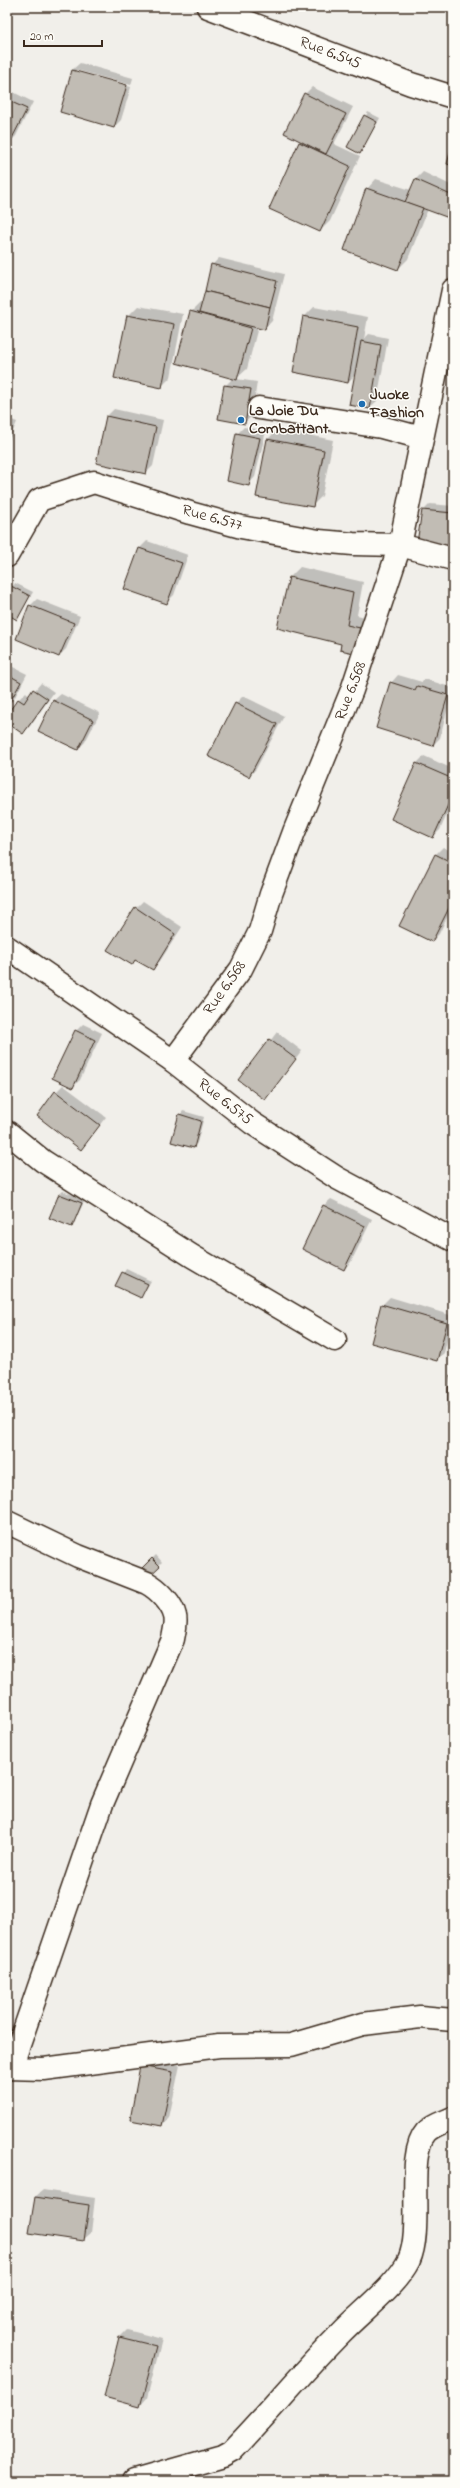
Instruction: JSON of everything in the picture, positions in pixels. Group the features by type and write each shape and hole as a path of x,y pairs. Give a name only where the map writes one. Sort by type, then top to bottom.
{"street":[{"name":"Rue 6.545","path":"208,7 411,84 453,97"},
{"name":"Rue 6.568","path":"173,1061 241,969 260,931 271,894 294,832 352,690 400,545 453,290"},
{"path":"259,408 381,427 422,438"},
{"name":"Rue 6.577","path":"7,556 39,500 94,482 196,515 241,527 320,541 353,544 400,545 453,559"},
{"name":"Rue 6.575","path":"7,948 173,1061 252,1123 337,1178 453,1240"},
{"path":"7,1132 43,1161 180,1248 334,1340"},
{"path":"7,1522 78,1556 147,1583 156,1588 164,1597 175,1616 173,1638 102,1804 9,2068 44,2069 219,2046 291,2045 363,2024 420,2018 453,2020"},
{"path":"134,2481 222,2456 232,2451 340,2333 397,2277 409,2260 413,2245 416,2219 417,2158 420,2142 426,2132 453,2118"}],"building":[{"path":"72,70 127,85 114,128 60,112"},
{"path":"304,93 346,114 326,154 284,133"},
{"path":"7,100 27,109 9,144 7,144"},
{"path":"364,115 377,122 360,154 347,147"},
{"path":"299,142 350,166 320,232 269,209"},
{"path":"451,149 453,149 453,166 447,164"},
{"path":"415,179 453,196 453,206 449,218 405,202"},
{"path":"366,188 423,208 398,270 344,250"},
{"path":"211,264 277,281 270,307 205,291"},
{"path":"205,291 270,307 265,330 199,313"},
{"path":"190,311 251,328 237,380 176,363"},
{"path":"127,315 174,324 162,388 114,378"},
{"path":"303,316 358,327 348,383 293,372"},
{"path":"361,341 381,345 370,409 349,405"},
{"path":"224,385 251,389 245,424 218,419"},
{"path":"106,416 156,427 146,474 96,463"},
{"path":"7,428 11,430 7,438"},
{"path":"236,433 260,438 249,486 227,481"},
{"path":"267,439 324,450 313,507 256,497"},
{"path":"453,450 453,467 450,467"},
{"path":"422,510 453,513 453,547 417,543"},
{"path":"139,548 182,563 167,604 124,589"},
{"path":"289,577 353,592 347,625 360,628 354,653 340,650 341,644 277,628"},
{"path":"11,586 30,596 17,620 7,614 7,594"},
{"path":"29,605 74,623 59,657 16,639"},
{"path":"7,674 21,682 7,707"},
{"path":"390,682 415,690 417,686 448,695 433,746 376,728"},
{"path":"33,689 48,699 23,734 7,723 7,714 18,699 24,703"},
{"path":"53,700 93,720 78,750 38,731"},
{"path":"235,703 277,724 249,777 208,756"},
{"path":"416,763 453,779 453,794 433,838 391,819"},
{"path":"435,854 453,863 453,900 432,942 399,926"},
{"path":"135,907 175,934 153,970 135,960 132,965 107,950"},
{"path":"75,1030 95,1040 73,1088 52,1078"},
{"path":"269,1039 296,1059 265,1100 238,1080"},
{"path":"55,1091 100,1125 81,1150 37,1116"},
{"path":"179,1114 201,1121 194,1148 171,1142"},
{"path":"59,1194 82,1203 72,1227 49,1218"},
{"path":"323,1205 365,1226 344,1270 302,1249"},
{"path":"122,1272 148,1284 141,1298 115,1286"},
{"path":"381,1304 447,1323 437,1361 371,1343"},
{"path":"450,1375 453,1375 453,1406 448,1406 448,1387 451,1386"},
{"path":"152,1558 160,1566 145,1580 138,1572"},
{"path":"140,2066 173,2072 162,2126 130,2120"},
{"path":"35,2197 89,2205 84,2241 29,2233"},
{"path":"119,2337 156,2346 140,2407 104,2397"}],"place":[{"name":"Juoke Fashion","path":"362,404"},
{"name":"La Joie Du Combattant","path":"241,420"}]}
